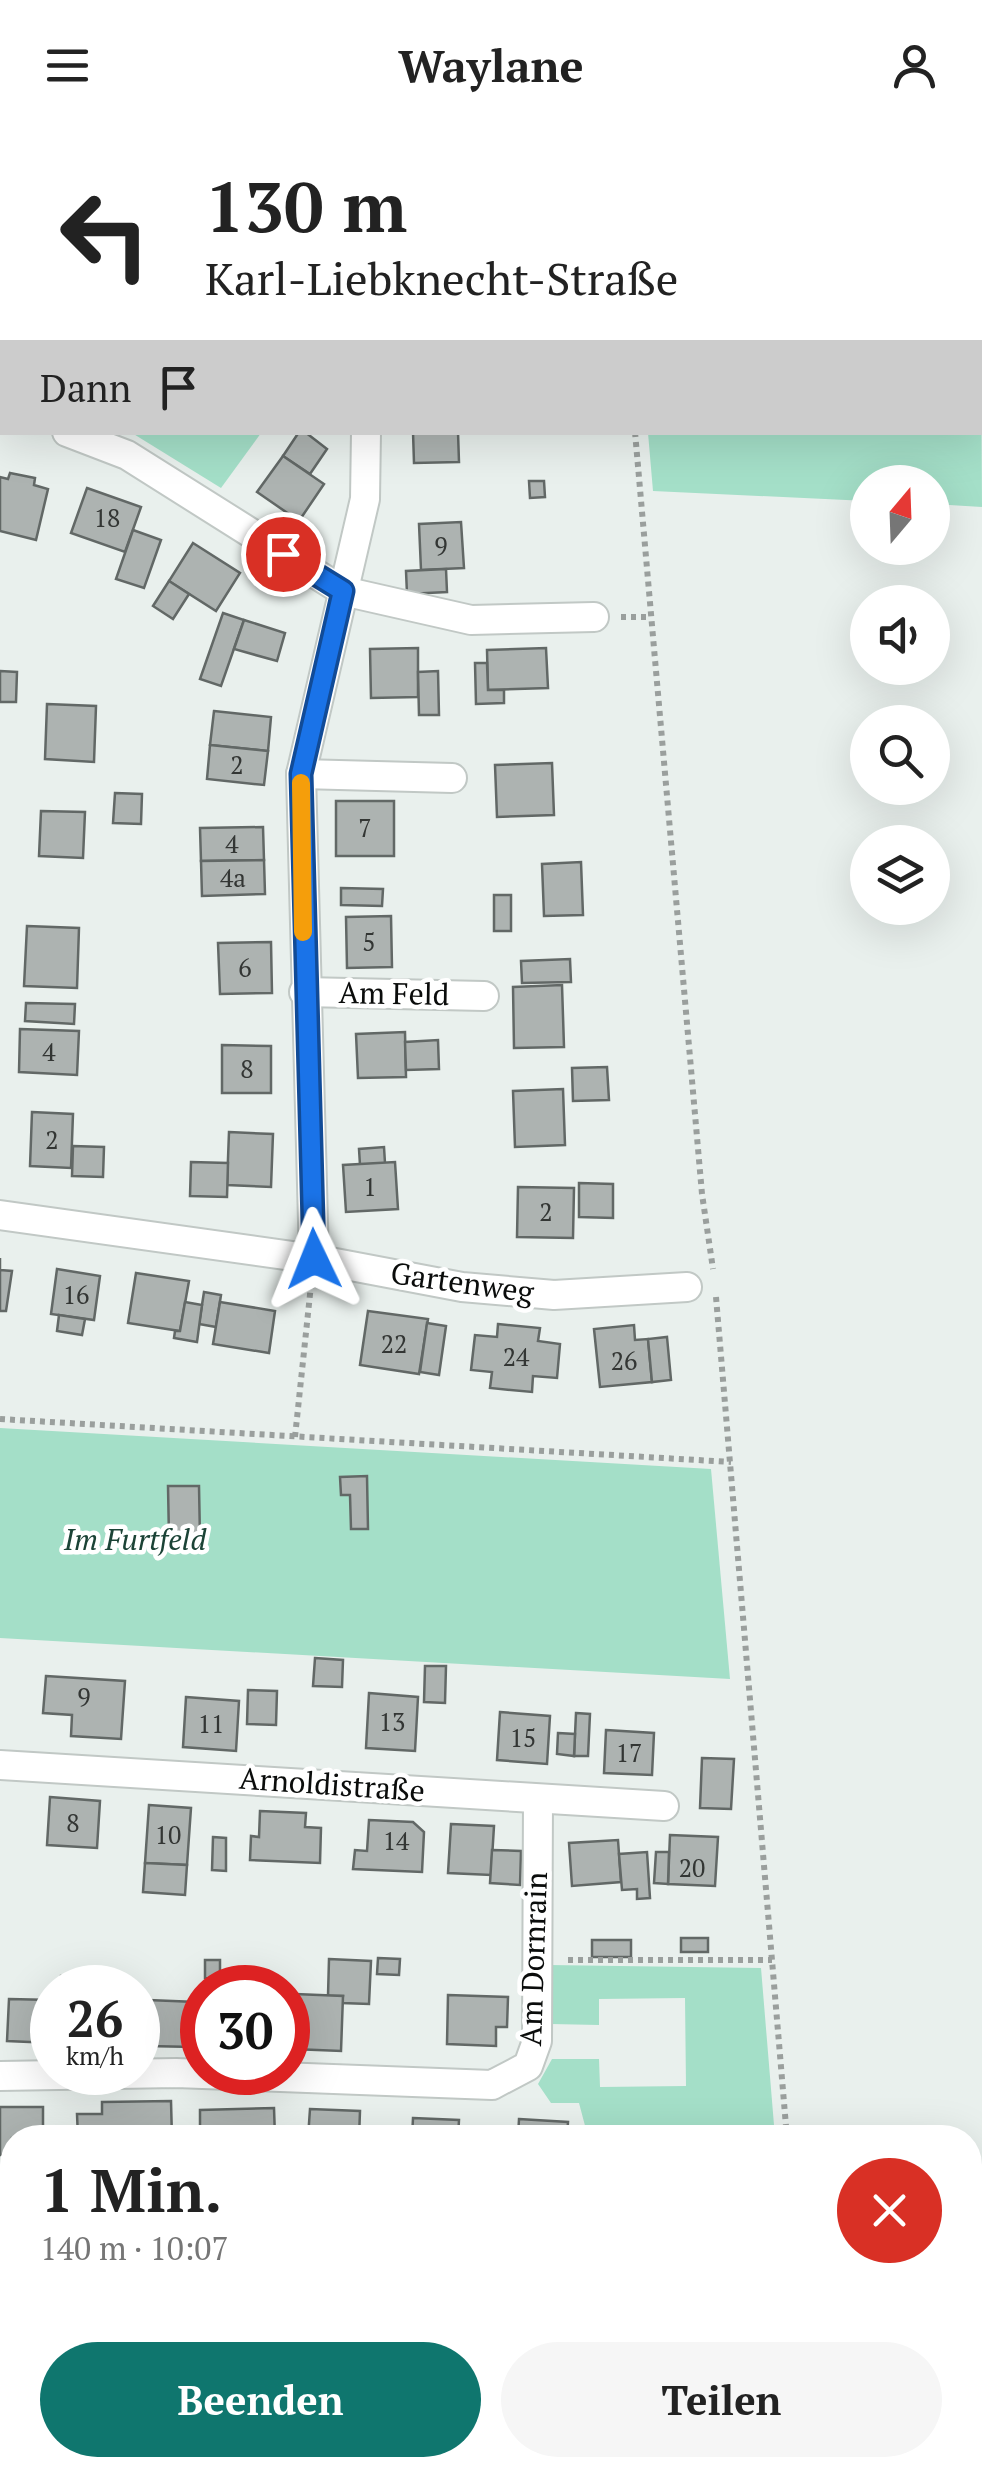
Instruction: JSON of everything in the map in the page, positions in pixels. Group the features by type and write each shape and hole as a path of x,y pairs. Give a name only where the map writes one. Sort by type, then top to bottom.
{"street":[{"path":"75,435 126,455 343,591 471,620 594,618"},
{"path":"314,1259 301,774 364,499 366,435"},
{"path":"301,774 452,778"},
{"name":"Am Feld","path":"304,992 484,996"},
{"name":"Gartenweg","path":"0,1215 314,1259 462,1286 554,1295 687,1287"},
{"name":"Arnoldistraße","path":"0,1765 664,1806"},
{"name":"Am Dornrain","path":"0,2076 176,2074 492,2085 528,2066 537,2042 538,1800"}],"path":[{"path":"295,1437 314,1259"},
{"path":"0,1419 731,1462"},
{"path":"537,1960 772,1960"}],"green space":[{"path":"135,435 259,435 221,488"},
{"path":"648,435 982,435 982,507 950,505 950,465 850,465 850,500 653,491"},
{"name":"Im Furtfeld","path":"0,1428 711,1469 730,1679 0,1638"},
{"path":"549,1965 761,1968 774,2125 585,2125 579,2103 551,2103 538,2084 552,2059 599,2059 600,2087 686,2086 685,1998 599,1999 599,2025 551,2024"}],"building":[{"path":"297,435 309,435 327,449 310,474 283,456"},
{"path":"413,435 458,435 459,462 414,463"},
{"path":"283,456 324,484 299,521 257,492"},
{"path":"10,473 35,478 34,485 48,489 36,540 0,531 0,477 8,479"},
{"path":"529,481 544,481 545,497 530,498"},
{"path":"87,488 141,507 125,552 71,533"},
{"path":"461,522 464,568 421,570 419,524"},
{"path":"133,530 161,540 144,588 116,579"},
{"path":"193,543 240,573 216,611 169,581"},
{"path":"446,569 447,592 407,594 406,571"},
{"path":"169,581 189,594 173,619 153,606"},
{"path":"223,613 244,620 221,686 200,679"},
{"path":"244,620 285,633 277,661 234,649"},
{"path":"418,648 418,697 371,698 370,649"},
{"path":"546,648 548,688 488,690 487,650"},
{"path":"475,663 487,663 488,690 504,690 504,703 476,704"},
{"path":"0,671 17,672 16,702 0,702"},
{"path":"438,671 439,715 419,715 418,672"},
{"path":"47,704 96,706 94,762 45,759"},
{"path":"214,711 271,717 268,751 210,745"},
{"path":"210,745 268,751 264,785 207,779"},
{"path":"552,763 554,815 497,817 495,765"},
{"path":"115,793 142,794 141,824 113,823"},
{"path":"336,801 394,801 394,856 336,856"},
{"path":"41,811 85,812 83,858 39,856"},
{"path":"263,827 264,860 201,861 200,828"},
{"path":"264,860 265,894 202,896 201,861"},
{"path":"581,862 583,915 544,916 542,864"},
{"path":"341,888 383,889 382,906 341,905"},
{"path":"494,895 511,895 511,931 494,931"},
{"path":"391,916 392,967 347,968 346,917"},
{"path":"27,926 79,928 77,988 24,986"},
{"path":"271,942 272,993 220,994 218,943"},
{"path":"570,959 571,982 522,983 521,961"},
{"path":"562,985 564,1047 514,1048 513,987"},
{"path":"26,1003 75,1004 74,1024 25,1021"},
{"path":"20,1029 79,1031 77,1075 19,1072"},
{"path":"405,1032 406,1077 358,1078 356,1034"},
{"path":"438,1040 439,1069 406,1070 405,1042"},
{"path":"222,1045 271,1046 271,1093 222,1093"},
{"path":"607,1067 609,1100 573,1101 572,1068"},
{"path":"563,1089 565,1145 515,1147 513,1091"},
{"path":"32,1112 73,1114 71,1168 30,1166"},
{"path":"229,1132 273,1134 271,1187 227,1185"},
{"path":"73,1146 104,1147 103,1177 72,1176"},
{"path":"384,1147 385,1163 360,1165 359,1149"},
{"path":"191,1162 228,1163 227,1197 190,1196"},
{"path":"395,1162 398,1209 346,1212 343,1165"},
{"path":"579,1183 613,1184 613,1218 579,1217"},
{"path":"518,1187 574,1188 573,1238 517,1237"},
{"path":"57,1269 100,1276 94,1320 51,1314"},
{"path":"0,1270 12,1271 6,1311 0,1311"},
{"path":"136,1273 189,1281 180,1331 128,1323"},
{"path":"204,1292 221,1295 216,1327 199,1324"},
{"path":"185,1302 202,1305 197,1342 174,1338 175,1331 180,1331"},
{"path":"220,1302 275,1311 269,1353 213,1344"},
{"path":"368,1311 428,1319 419,1374 360,1365"},
{"path":"59,1315 85,1319 82,1335 57,1331"},
{"path":"427,1323 446,1326 439,1375 420,1372"},
{"path":"498,1324 540,1328 538,1341 560,1344 557,1378 533,1376 532,1392 490,1388 492,1372 471,1370 475,1335 497,1337"},
{"path":"634,1325 635,1340 648,1339 652,1382 600,1387 594,1329"},
{"path":"667,1337 671,1380 652,1382 648,1339"},
{"path":"367,1476 368,1529 351,1529 350,1495 341,1495 340,1477"},
{"path":"168,1486 199,1486 200,1538 169,1538"},
{"path":"315,1658 343,1660 342,1687 313,1686"},
{"path":"425,1666 446,1666 445,1703 424,1702"},
{"path":"46,1676 125,1681 121,1739 71,1736 72,1715 43,1713"},
{"path":"248,1690 277,1691 276,1725 247,1724"},
{"path":"369,1693 418,1697 415,1751 366,1748"},
{"path":"186,1697 239,1701 236,1751 183,1747"},
{"path":"500,1712 550,1716 547,1764 497,1760"},
{"path":"576,1713 590,1714 588,1756 574,1756"},
{"path":"606,1730 654,1733 652,1775 604,1773"},
{"path":"558,1733 575,1734 574,1756 557,1754"},
{"path":"702,1758 734,1759 731,1809 700,1808"},
{"path":"50,1797 100,1801 97,1848 47,1845"},
{"path":"149,1805 191,1808 187,1865 145,1863"},
{"path":"260,1811 306,1813 305,1827 321,1828 320,1863 250,1860 251,1836 259,1837"},
{"path":"369,1820 413,1822 424,1832 422,1872 353,1869 355,1850 367,1851"},
{"path":"451,1824 494,1826 491,1875 448,1873"},
{"path":"670,1835 718,1837 715,1886 668,1884"},
{"path":"213,1837 226,1838 226,1871 212,1870"},
{"path":"618,1840 621,1882 572,1886 569,1843"},
{"path":"492,1850 521,1851 520,1885 490,1883"},
{"path":"647,1852 650,1898 637,1899 637,1889 622,1890 619,1854"},
{"path":"656,1852 669,1852 668,1884 654,1883"},
{"path":"145,1863 187,1865 185,1895 143,1892"},
{"path":"681,1938 708,1938 708,1952 681,1952"},
{"path":"592,1940 631,1940 631,1957 592,1957"},
{"path":"378,1958 400,1959 399,1975 377,1974"},
{"path":"329,1959 371,1961 369,2004 342,2003 343,1996 328,1996"},
{"path":"205,1960 220,1960 220,1965 205,1965"},
{"path":"310,1995 343,1996 341,2051 310,2050"},
{"path":"448,1995 508,1997 507,2027 496,2027 496,2046 447,2044"},
{"path":"9,1999 30,1999 30,2042 7,2041"},
{"path":"160,2000 180,2001 180,2047 160,2046"},
{"path":"171,2101 172,2125 77,2125 77,2114 102,2114 102,2102"},
{"path":"0,2107 43,2107 43,2125 0,2125"},
{"path":"274,2108 275,2125 200,2125 200,2110"},
{"path":"310,2109 360,2111 359,2125 309,2125"},
{"path":"413,2118 459,2120 459,2125 413,2125"},
{"path":"519,2119 568,2122 568,2125 519,2125"}],"slow traffic":[{"path":"301,783 303,932"}],"route":[{"path":"283,554 343,591 301,774 314,1259"}]}
